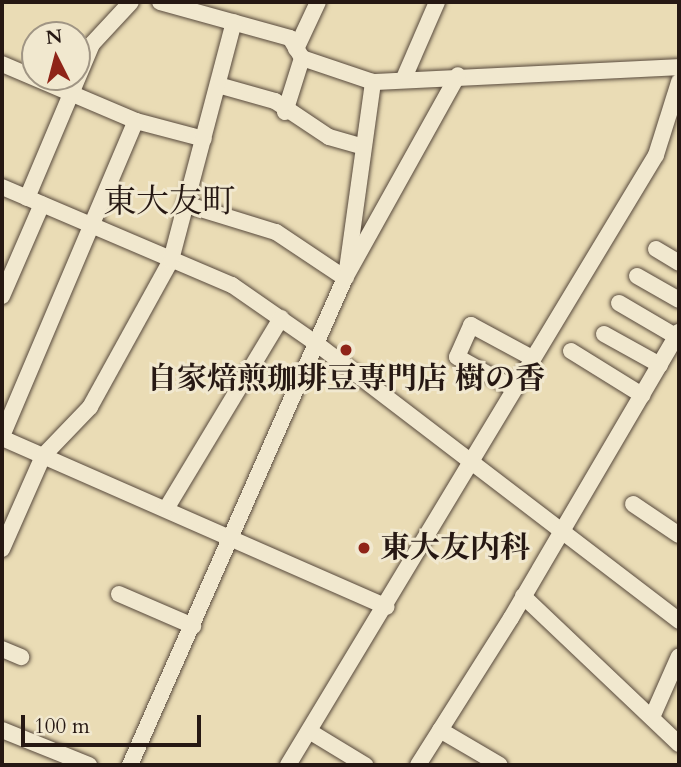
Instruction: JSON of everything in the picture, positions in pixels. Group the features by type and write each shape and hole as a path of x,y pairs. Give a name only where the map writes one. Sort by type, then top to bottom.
{"street":[{"path":"2,296 72,93 92,44 131,2"},
{"path":"160,2 207,8 234,22 290,38 299,54 373,82 458,75 679,67"},
{"path":"285,111 299,54 318,2"},
{"path":"404,78 437,2"},
{"path":"2,548 43,456 90,407 171,260 188,205 234,22"},
{"path":"2,64 136,121 204,139"},
{"path":"130,765 345,278 458,75"},
{"path":"345,278 373,82"},
{"path":"288,765 387,607 469,460 656,155 679,82"},
{"path":"218,85 275,102 328,137 363,147"},
{"path":"136,121 2,437 387,607"},
{"path":"2,187 232,285 317,344 679,621"},
{"path":"188,205 276,232 345,278"},
{"path":"656,249 679,263"},
{"path":"637,276 679,300"},
{"path":"418,765 523,596 678,336 619,303"},
{"path":"166,509 281,318"},
{"path":"513,388 457,357 471,325 532,358"},
{"path":"604,334 660,365"},
{"path":"570,351 642,395"},
{"path":"633,504 679,535"},
{"path":"119,594 193,626"},
{"path":"523,596 653,715 679,744"},
{"path":"2,649 21,657"},
{"path":"653,715 679,656"},
{"path":"2,730 89,765"},
{"path":"440,730 500,765"},
{"path":"309,731 365,765"}],"place":[{"name":"自家焙煎珈琲豆専門店 樹の香","path":"346,350"},
{"name":"東大友内科","path":"364,548"}],"district":[{"name":"東大友町","path":"169,202"}]}
